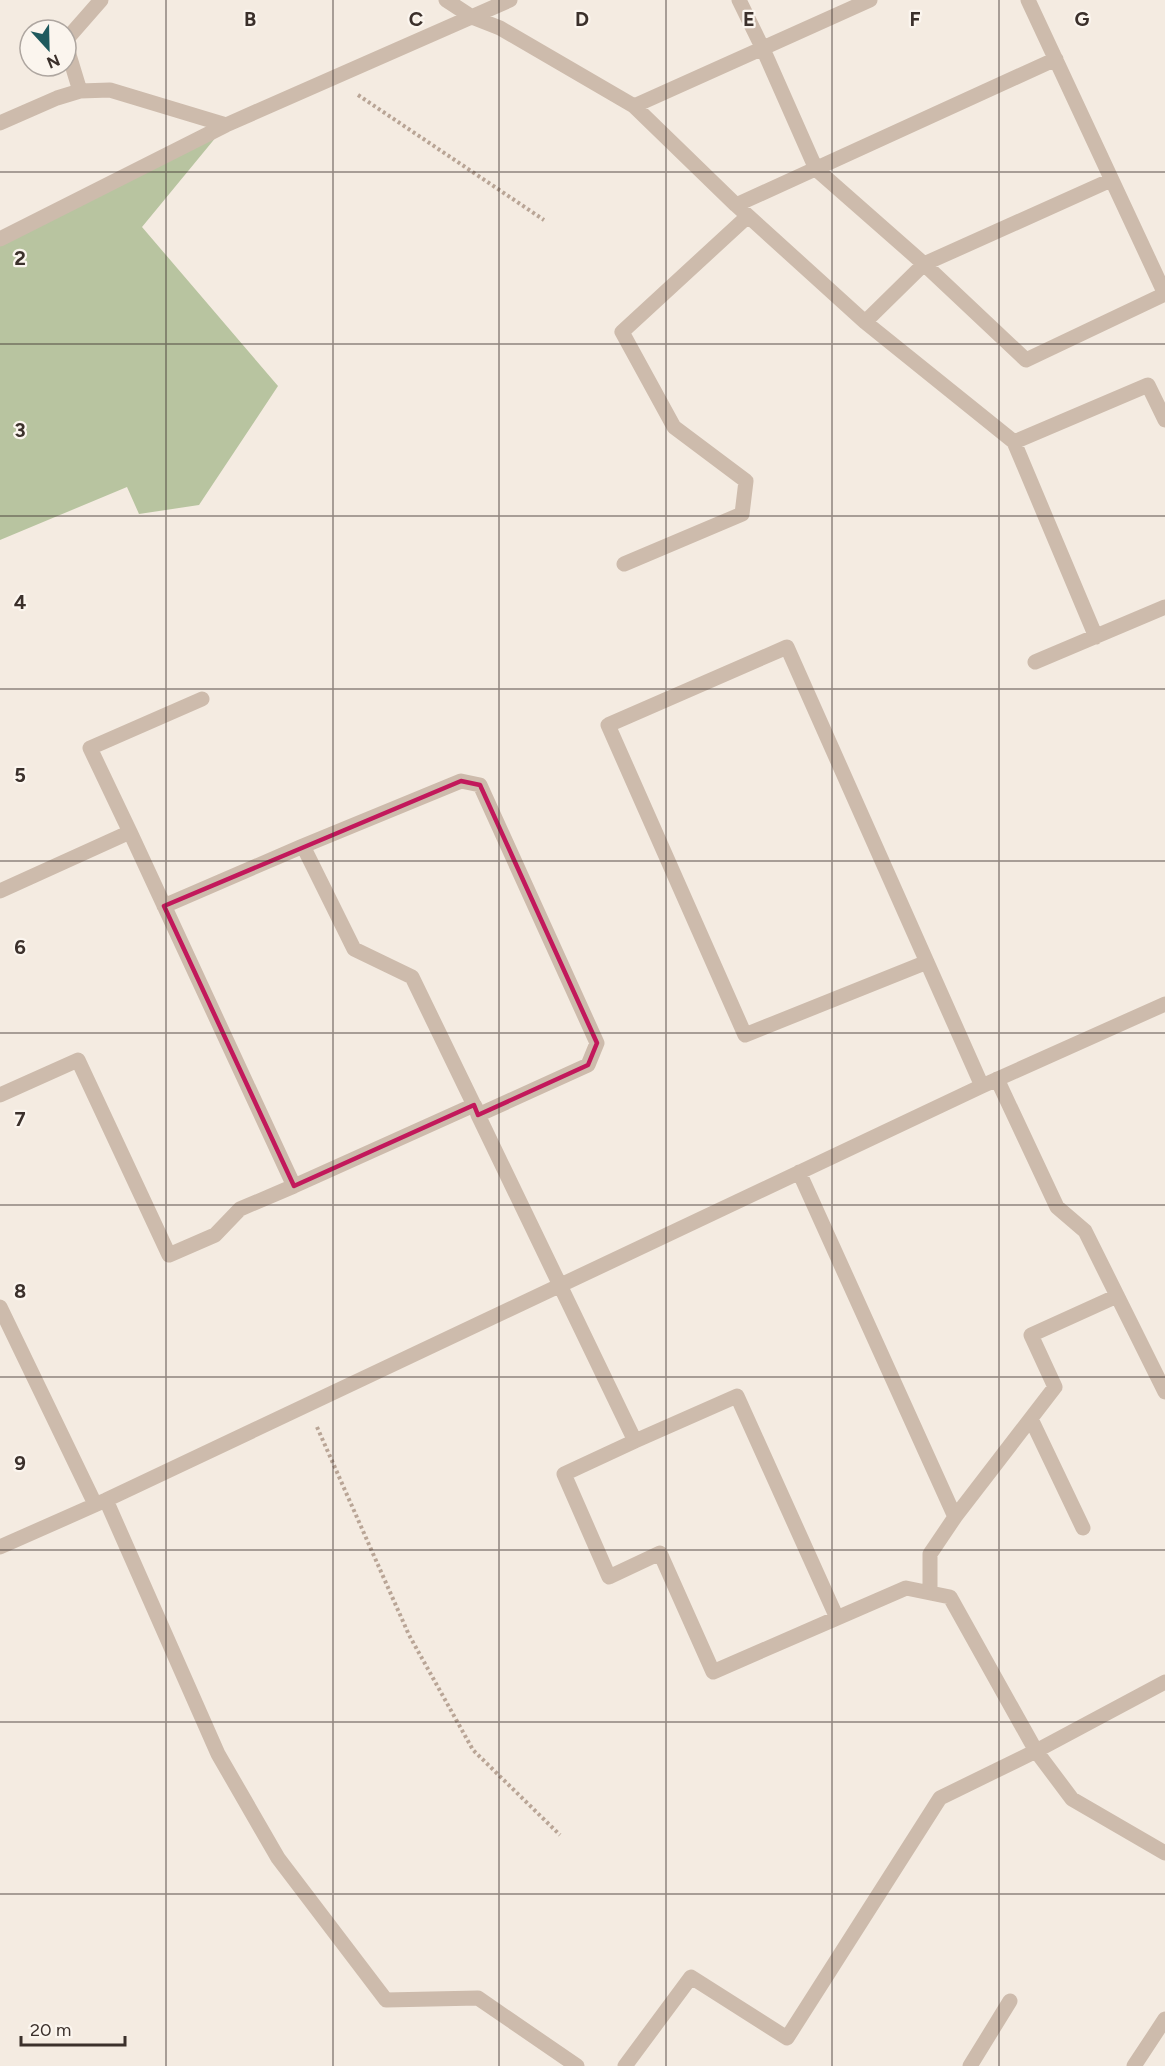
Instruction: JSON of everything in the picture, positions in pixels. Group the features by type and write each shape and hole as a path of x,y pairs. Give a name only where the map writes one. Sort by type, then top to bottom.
{"street":[{"path":"78,26 101,0"},
{"path":"446,0 472,17 500,28 634,106 736,205 865,322 1014,442 1096,637"},
{"path":"0,239 226,125 510,0"},
{"path":"739,0 816,169 924,264 1026,360 1165,294 1028,0"},
{"path":"634,106 870,0"},
{"path":"736,205 1056,59"},
{"path":"76,78 80,91"},
{"path":"0,123 57,98 80,91 110,90 226,125"},
{"path":"865,322 924,264 1111,180"},
{"path":"624,564 742,514 746,481 674,427 622,332 748,216"},
{"path":"1014,442 1148,385 1165,420"},
{"path":"1035,662 1165,607"},
{"path":"927,962 745,1035 608,725 787,647 927,962 982,1086"},
{"path":"202,699 90,748 294,1186"},
{"path":"0,1095 78,1060 168,1255 215,1235 240,1209 588,1065 597,1043 480,785 461,781 164,906"},
{"path":"0,891 130,832"},
{"path":"303,846 354,949 412,977 635,1442"},
{"path":"0,1547 997,1079 1165,1004"},
{"path":"997,1079 1057,1207 1085,1231 1165,1392"},
{"path":"800,1172 956,1517"},
{"path":"930,1592 930,1554 1055,1387 1031,1335 1117,1296"},
{"path":"0,1307 100,1502 218,1754 278,1858 386,2000 478,1998 577,2066"},
{"path":"837,1618 737,1396 564,1474 609,1577 660,1553 713,1672 906,1588 950,1597 1036,1751 1072,1799 1165,1853"},
{"path":"1031,1419 1083,1528"},
{"path":"626,2066 691,1977 787,2038 940,1798 1036,1751 1165,1682"},
{"path":"970,2066 1010,2001"},
{"path":"1134,2066 1165,2019"}],"path":[{"path":"332,77 544,220"},
{"path":"307,1404 409,1635 473,1750 560,1835"}],"highlighted area":[{"path":"461,781 480,785 597,1043 588,1065 478,1115 474,1105 294,1186 164,906"}],"green space":[{"path":"226,125 142,227 278,386 199,505 139,514 127,487 0,540 0,239"}]}
